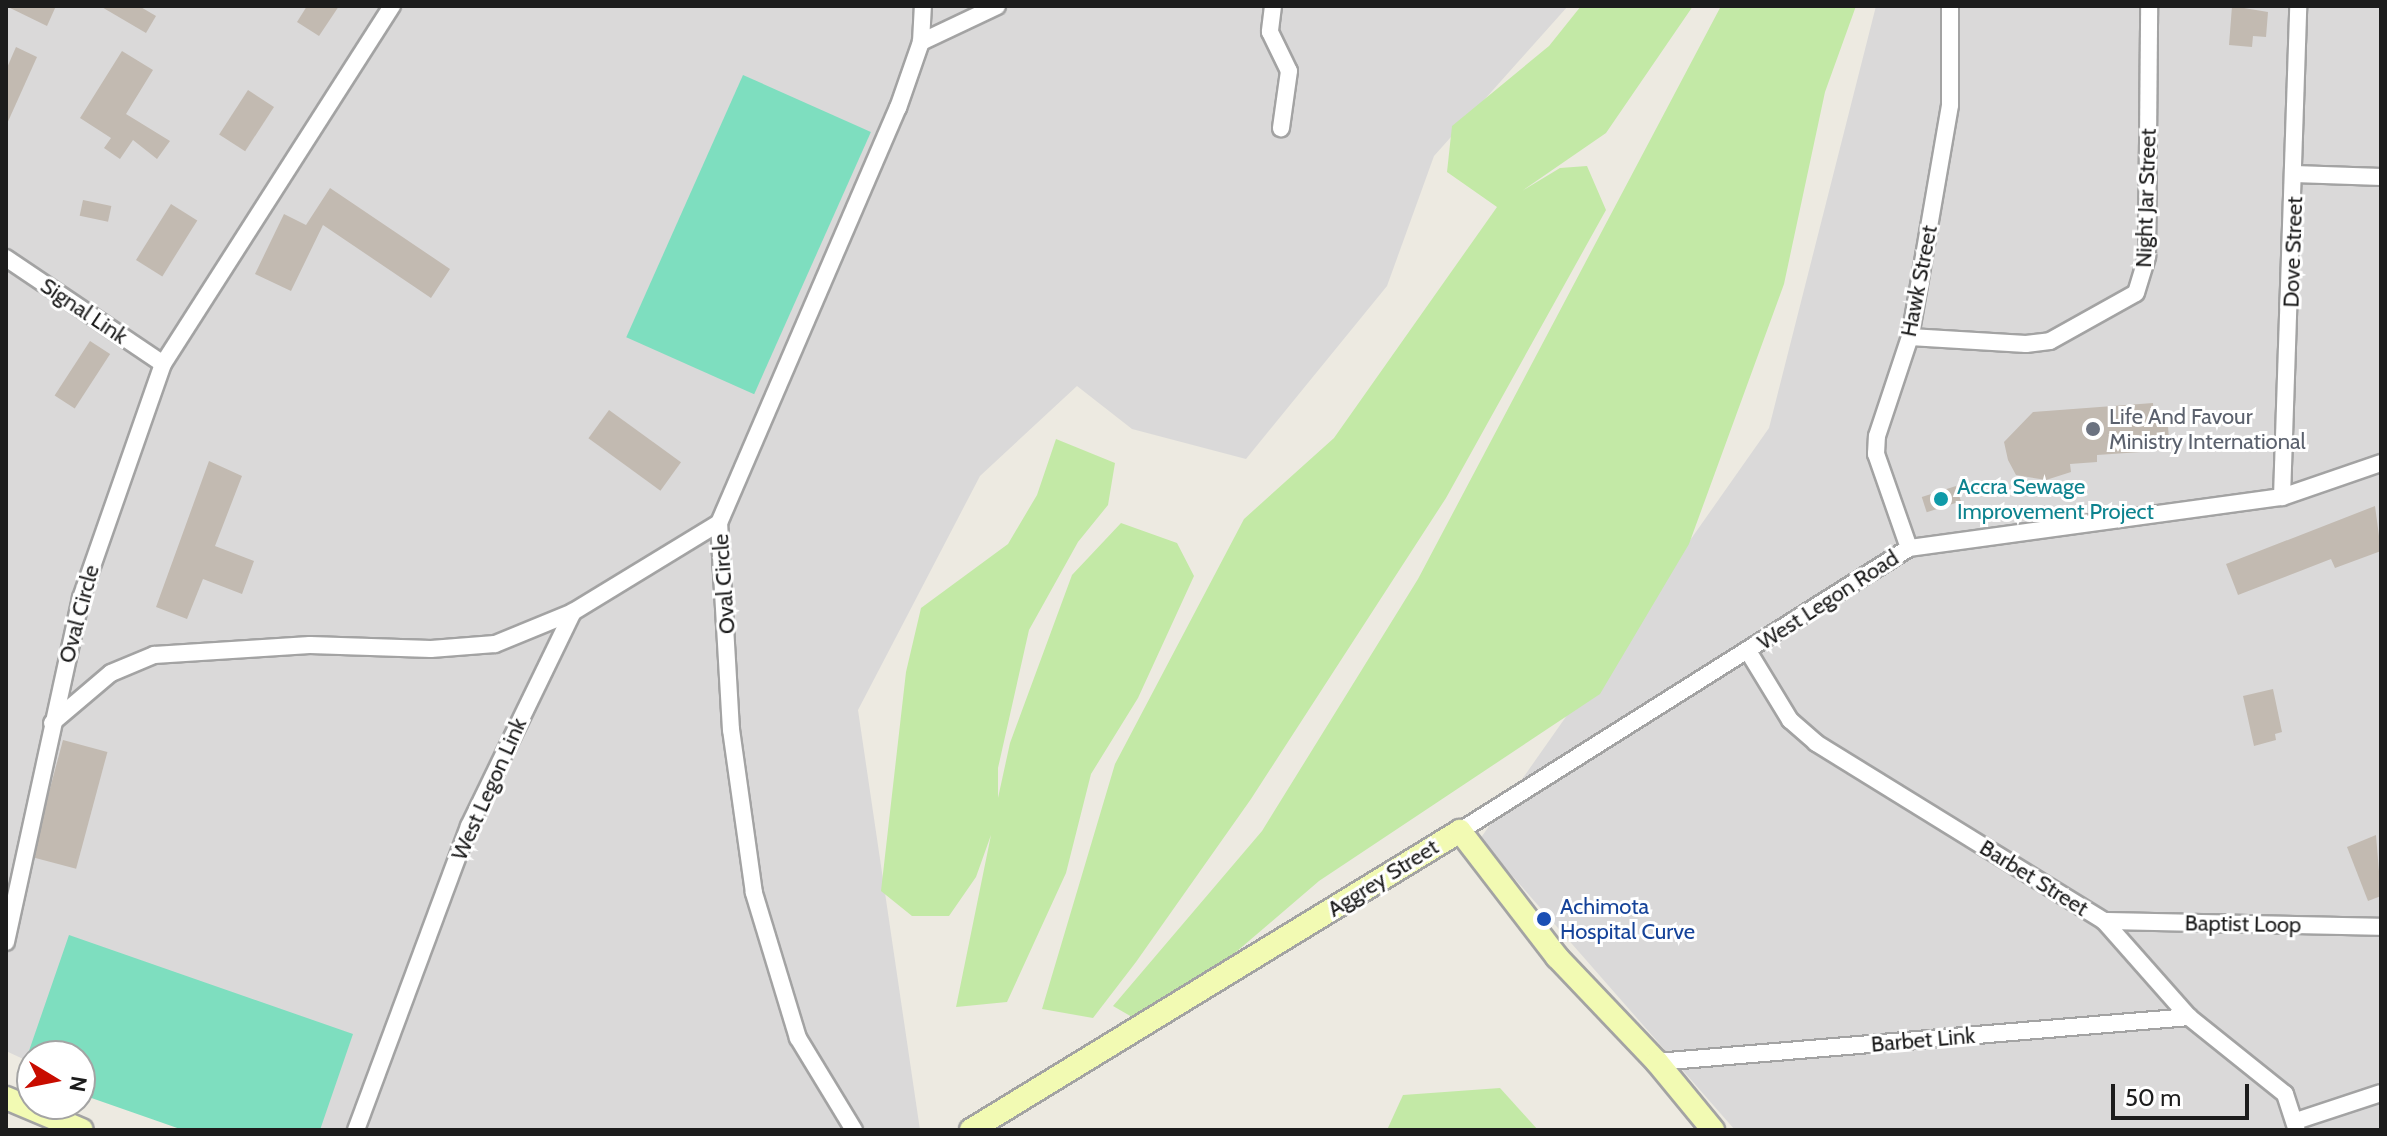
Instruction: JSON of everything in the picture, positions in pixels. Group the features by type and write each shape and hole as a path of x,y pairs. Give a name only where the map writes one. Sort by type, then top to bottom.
{"main road":[{"name":"Aggrey Street","path":"971,1130 1460,831 1557,957 1657,1062 1713,1130"},
{"path":"6,1098 82,1130"}],"street":[{"name":"Oval Circle","path":"6,942 81,598 163,364 392,6"},
{"name":"Oval Circle","path":"854,1130 798,1038 754,893 731,730 719,523 898,108 921,42 923,6"},
{"path":"921,42 997,6"},
{"path":"1273,6 1270,32 1289,65 1281,128"},
{"name":"Hawk Street","path":"1909,548 1876,454 1877,436 1910,337 1950,105 1950,6"},
{"name":"Night Jar Street","path":"1910,337 2050,341 2136,293 2147,256 2149,6"},
{"name":"Dove Street","path":"2282,497 2295,174 2298,6"},
{"path":"2295,174 2381,177"},
{"name":"Signal Link","path":"6,258 163,364"},
{"name":"West Legon Road","path":"1460,831 1909,548 2282,497 2381,463"},
{"path":"573,612 719,523"},
{"name":"Oval Circle","path":"52,723 111,673 154,655 310,645 431,649 495,644 573,612"},
{"name":"West Legon Link","path":"356,1130 469,826 573,612"},
{"name":"Barbet Street","path":"1748,651 1790,720 1816,743 2104,921 2189,1017 2285,1094 2296,1125"},
{"name":"Baptist Loop","path":"2104,921 2381,927"},
{"name":"Barbet Link","path":"1657,1062 2189,1017"},
{"path":"2296,1125 2381,1093"}],"shaded area":[{"path":"6,6 1568,6 1434,156 1387,286 1246,459 1132,429 1077,386 980,476 858,710 920,1130 185,1130 96,1067 96,1040 16,1040 16,1056 6,1051"},
{"path":"1876,6 2381,6 2381,1130 1735,1130 1480,839 1769,428"}],"green space":[{"path":"1581,6 1693,6 1606,133 1522,191 1560,168 1587,166 1606,210 1446,498 1251,799 1136,962 1093,1018 1042,1009 1115,764 1244,519 1334,438 1497,207 1447,172 1452,126 1549,46"},
{"path":"1721,6 1856,6 1825,92 1784,284 1689,544 1600,694 1319,881 1229,958 1139,1021 1113,1006 1262,831 1418,579"},
{"path":"743,75 871,132 754,394 626,337"},
{"path":"1056,439 1115,463 1108,505 1078,542 1029,630 998,768 998,798 1010,743 1072,575 1121,523 1177,543 1194,576 1138,698 1091,774 1066,873 1007,1002 956,1007 991,835 976,877 949,916 912,916 881,891 906,672 921,608 1008,544 1037,495"},
{"path":"69,935 353,1034 320,1130 183,1130 96,1100 96,1040 33,1040"},
{"path":"1500,1088 1538,1130 1387,1130 1403,1095"}],"building":[{"path":"6,6 56,6 47,26"},
{"path":"100,6 139,6 156,16 146,33"},
{"path":"307,6 339,6 319,36 297,22"},
{"path":"2232,6 2268,12 2266,37 2253,36 2252,47 2229,45"},
{"path":"16,47 37,57 6,126 6,70"},
{"path":"122,51 153,70 126,114 170,141 157,159 133,140 120,159 104,148 111,138 80,118"},
{"path":"248,90 274,107 245,151 219,134"},
{"path":"330,188 450,269 431,298 323,225 291,291 255,274 284,214 306,225"},
{"path":"83,200 111,206 108,222 80,216"},
{"path":"171,204 197,220 162,276 136,260"},
{"path":"90,341 110,354 75,409 55,396"},
{"name":"Life And Favour Ministry International","path":"2153,403 2154,416 2167,415 2170,450 2097,455 2097,462 2070,464 2071,472 2046,480 2016,475 2008,460 2004,442 2033,412"},
{"path":"609,410 681,462 660,491 588,438"},
{"path":"209,461 242,476 215,546 254,561 242,594 203,579 187,619 156,607"},
{"name":"Accra Sewage Improvement Project","path":"1956,486 1961,501 1927,512 1922,497"},
{"path":"2375,506 2381,551 2335,568 2331,559 2238,595 2226,564"},
{"path":"2273,689 2282,732 2275,734 2276,740 2254,746 2243,696"},
{"path":"63,740 107,752 76,869 32,857"},
{"path":"2376,835 2381,896 2368,901 2347,847"}],"place":[{"name":"Life And Favour Ministry International","path":"2093,429"},
{"name":"Accra Sewage Improvement Project","path":"1941,499"},
{"name":"Achimota Hospital Curve","path":"1544,919"}]}
